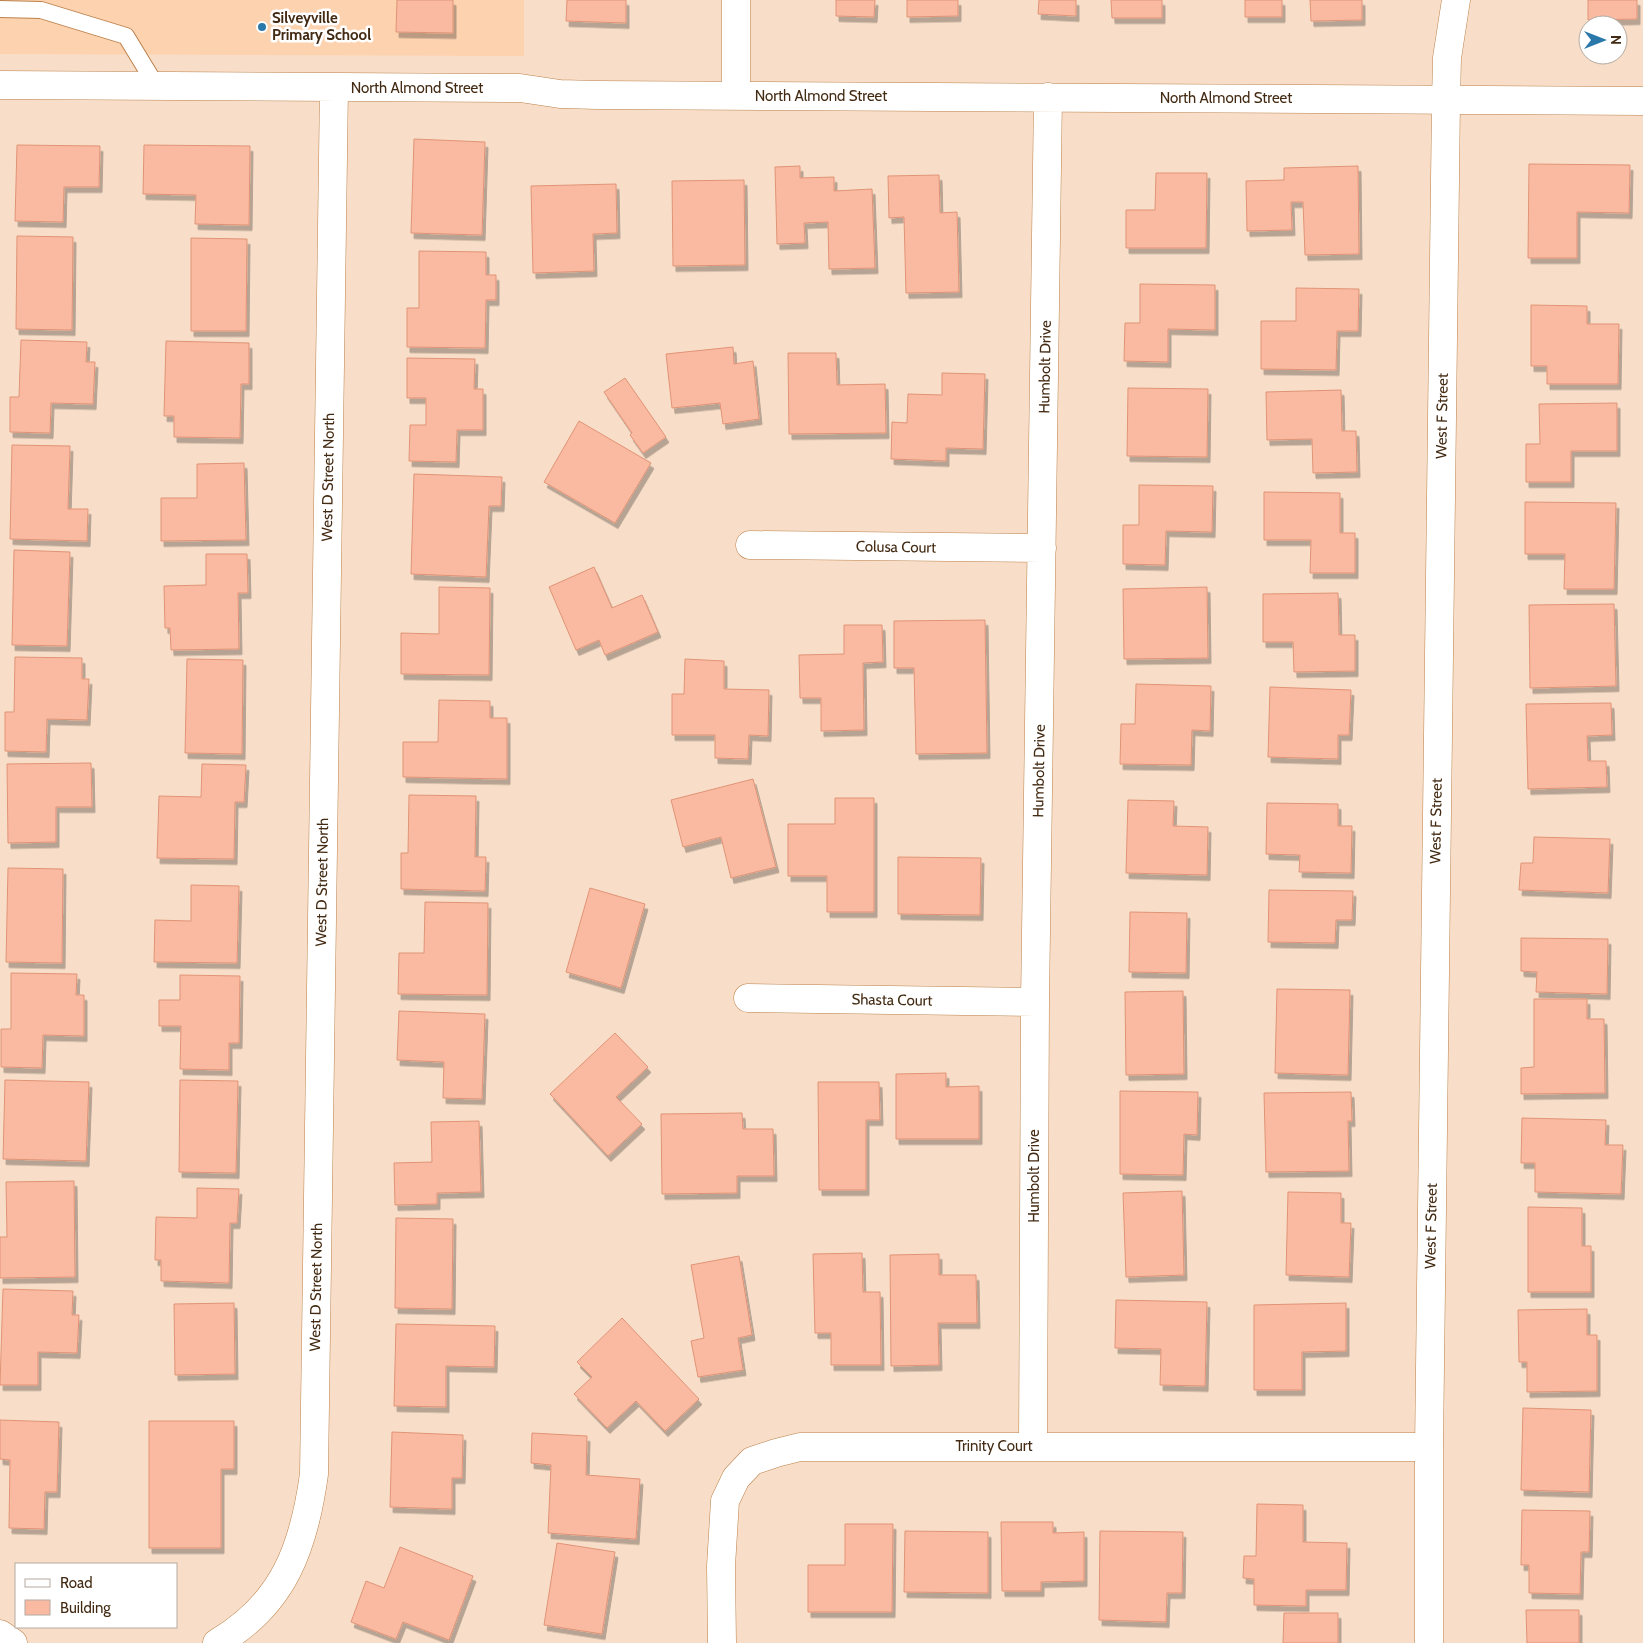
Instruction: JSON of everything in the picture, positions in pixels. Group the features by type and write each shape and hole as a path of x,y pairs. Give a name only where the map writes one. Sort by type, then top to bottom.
{"street":[{"path":"736,0 736,96"},
{"name":"West F Street","path":"1429,1643 1428,1447 1446,100 1447,58 1456,0"},
{"name":"North Almond Street","path":"0,85 520,88 560,94 598,95 1643,101"},
{"name":"West D Street North","path":"217,1643 233,1634 263,1607 282,1583 294,1558 303,1532 314,1474 334,88"},
{"name":"Humbolt Drive","path":"1033,1446 1035,1002 1048,97"},
{"name":"Colusa Court","path":"750,545 1042,548"},
{"name":"Shasta Court","path":"748,998 1035,1002"},
{"name":"Trinity Court","path":"722,1643 721,1566 725,1501 736,1478 752,1462 776,1453 800,1447 1428,1447"},
{"path":"0,1634 12,1643"}],"lane":[{"path":"0,9 41,10 126,36 157,87"}],"shaded area":[{"name":"Silveyville Primary School","path":"0,0 524,0 524,56 0,54"}],"building":[{"path":"397,0 453,0 453,33 396,32"},
{"path":"567,0 626,0 626,23 566,21"},
{"path":"836,0 875,0 874,17 836,16"},
{"path":"907,0 958,0 958,16 907,17"},
{"path":"1039,0 1076,0 1076,16 1038,14"},
{"path":"1111,0 1162,0 1162,18 1112,18"},
{"path":"1245,0 1282,0 1282,17 1245,17"},
{"path":"1310,0 1362,0 1362,20 1311,21"},
{"path":"1588,0 1637,0 1637,19 1628,19 1628,15 1588,15"},
{"path":"414,139 485,142 482,235 411,233"},
{"path":"17,145 100,146 99,187 64,187 63,222 15,221"},
{"path":"144,145 250,146 249,225 195,224 196,195 143,194"},
{"path":"1529,164 1630,165 1629,213 1577,212 1577,258 1528,258"},
{"path":"800,166 800,178 834,177 834,191 872,189 875,268 829,269 828,222 804,223 805,243 777,244 775,167"},
{"path":"1358,166 1359,254 1305,255 1303,202 1291,202 1292,230 1247,231 1246,181 1284,180 1284,168"},
{"path":"1156,173 1207,173 1206,248 1126,248 1126,210 1155,210"},
{"path":"939,175 940,213 957,212 959,292 906,293 904,217 889,218 888,176"},
{"path":"744,180 745,265 673,266 672,181"},
{"path":"616,184 617,233 593,234 594,271 533,273 531,186"},
{"path":"17,236 73,237 72,330 16,329"},
{"path":"191,238 247,239 246,331 191,331"},
{"path":"419,251 486,252 486,275 496,275 496,300 486,300 485,348 407,347 407,308 419,308"},
{"path":"1140,284 1215,285 1215,330 1168,329 1168,362 1124,361 1125,323 1140,323"},
{"path":"1296,288 1359,289 1358,331 1337,331 1336,370 1261,369 1261,321 1296,321"},
{"path":"1531,305 1587,306 1587,324 1619,324 1618,384 1547,384 1547,366 1531,366"},
{"path":"21,340 87,342 86,362 95,362 93,404 51,403 50,433 10,432 10,397 19,397"},
{"path":"166,341 249,343 249,384 241,384 240,438 174,437 174,416 164,416"},
{"path":"733,347 734,364 753,361 759,419 723,424 720,403 672,408 666,354"},
{"path":"788,353 836,353 837,385 885,384 886,433 789,434"},
{"path":"407,358 475,359 474,389 483,389 483,430 457,430 456,462 409,461 410,425 426,425 426,398 407,398"},
{"path":"942,373 985,374 983,449 946,448 946,461 891,459 892,422 907,423 908,394 942,395"},
{"path":"625,378 666,437 643,453 630,435 632,433 604,392"},
{"path":"1128,388 1208,389 1207,457 1127,456"},
{"path":"1341,390 1342,431 1356,431 1357,472 1313,473 1312,439 1267,440 1266,392"},
{"path":"1617,403 1617,451 1571,451 1571,482 1526,482 1526,444 1540,444 1539,404"},
{"path":"579,421 651,463 615,523 544,482"},
{"path":"12,445 70,446 68,509 88,509 87,541 10,539"},
{"path":"244,463 246,540 161,541 161,498 197,498 197,464"},
{"path":"414,474 502,477 501,506 489,506 486,577 411,574"},
{"path":"1139,485 1213,486 1212,532 1166,531 1165,565 1123,564 1123,525 1139,525"},
{"path":"1264,492 1340,493 1340,533 1355,533 1355,573 1310,573 1311,540 1264,540"},
{"path":"1525,502 1616,503 1614,589 1564,589 1565,554 1525,554"},
{"path":"14,550 70,552 67,646 12,645"},
{"path":"206,554 247,554 248,593 238,593 239,649 171,650 170,628 165,628 164,586 206,585"},
{"path":"594,567 612,608 642,595 658,632 605,655 599,640 576,650 549,587"},
{"path":"439,587 490,588 489,675 401,674 401,633 439,634"},
{"path":"1207,587 1208,658 1124,659 1123,589"},
{"path":"1338,593 1339,635 1355,635 1355,671 1294,672 1293,642 1263,642 1263,594"},
{"path":"1614,604 1616,686 1530,688 1529,605"},
{"path":"985,620 987,753 916,754 914,668 894,668 894,621"},
{"path":"844,625 882,625 883,662 863,663 864,730 821,731 821,698 800,698 799,655 844,654"},
{"path":"15,657 82,658 82,679 89,679 87,720 47,719 46,752 5,751 5,712 14,712"},
{"path":"187,659 243,660 242,754 185,753"},
{"path":"685,659 724,661 724,689 769,690 768,736 749,735 748,759 715,758 715,735 672,735 672,694 684,694"},
{"path":"1136,684 1211,686 1210,731 1192,730 1191,765 1120,764 1121,724 1135,724"},
{"path":"1270,687 1351,690 1349,735 1338,735 1338,759 1268,757"},
{"path":"439,700 490,701 490,718 507,718 507,779 403,777 403,742 438,742"},
{"path":"1611,703 1612,735 1587,736 1588,761 1606,761 1607,787 1528,789 1526,704"},
{"path":"91,763 92,807 56,807 56,842 8,843 7,764"},
{"path":"202,764 246,765 244,802 235,802 234,859 157,858 159,796 201,797"},
{"path":"753,779 776,867 731,878 721,837 683,847 671,800"},
{"path":"409,795 476,796 475,857 486,857 485,891 401,889 401,853 408,853"},
{"path":"835,798 874,798 874,912 827,912 827,876 788,876 788,824 835,824"},
{"path":"1128,800 1174,801 1173,826 1208,827 1207,875 1126,873"},
{"path":"1267,803 1338,804 1338,826 1352,826 1351,873 1299,872 1300,855 1266,854"},
{"path":"1534,837 1610,839 1608,893 1519,890 1521,863 1533,863"},
{"path":"898,857 981,858 980,915 898,914"},
{"path":"8,868 63,869 62,963 6,962"},
{"path":"191,885 239,886 237,963 154,962 155,920 191,921"},
{"path":"590,888 645,904 621,988 566,972"},
{"path":"1269,890 1353,891 1352,920 1336,920 1335,943 1268,942"},
{"path":"425,902 488,903 487,995 398,994 399,953 424,953"},
{"path":"1130,912 1187,913 1186,973 1129,972"},
{"path":"1521,938 1608,939 1607,994 1536,992 1537,972 1521,971"},
{"path":"11,973 77,974 76,995 84,995 84,1036 43,1035 42,1068 1,1067 1,1029 11,1029"},
{"path":"180,975 240,976 239,1043 229,1043 229,1070 180,1069 181,1026 159,1026 159,1000 180,1000"},
{"path":"1277,989 1350,990 1348,1075 1275,1073"},
{"path":"1183,991 1184,1074 1126,1075 1125,992"},
{"path":"1534,999 1587,999 1587,1019 1604,1019 1605,1093 1521,1094 1521,1068 1534,1067"},
{"path":"399,1011 485,1014 482,1099 443,1098 444,1062 397,1060"},
{"path":"615,1033 648,1067 616,1097 642,1124 608,1156 550,1094"},
{"path":"946,1073 946,1087 979,1086 979,1139 896,1139 896,1074"},
{"path":"5,1080 89,1082 86,1161 3,1159"},
{"path":"180,1080 238,1081 236,1173 179,1172"},
{"path":"818,1082 879,1082 880,1120 866,1120 866,1190 819,1190"},
{"path":"1120,1091 1198,1092 1197,1135 1184,1134 1183,1175 1120,1174"},
{"path":"1351,1092 1352,1121 1348,1121 1349,1171 1266,1172 1264,1093"},
{"path":"742,1113 743,1129 773,1129 774,1176 737,1176 737,1193 662,1194 661,1114"},
{"path":"1522,1118 1606,1120 1605,1145 1623,1145 1621,1194 1535,1192 1535,1163 1521,1163"},
{"path":"479,1121 481,1192 437,1193 437,1204 395,1205 394,1163 432,1162 431,1122"},
{"path":"74,1181 75,1277 0,1278 0,1237 7,1237 6,1182"},
{"path":"197,1188 239,1189 237,1223 230,1223 229,1283 161,1281 161,1260 155,1260 156,1217 197,1218"},
{"path":"1182,1191 1184,1275 1126,1277 1123,1193"},
{"path":"1288,1192 1341,1193 1341,1223 1351,1223 1349,1277 1286,1275"},
{"path":"1528,1207 1582,1208 1582,1246 1591,1246 1591,1292 1528,1292"},
{"path":"396,1218 453,1219 452,1309 395,1308"},
{"path":"862,1253 863,1292 880,1292 881,1365 831,1365 831,1333 815,1333 813,1254"},
{"path":"939,1254 939,1275 976,1275 977,1323 938,1323 939,1365 891,1366 890,1255"},
{"path":"739,1256 752,1335 738,1338 743,1370 698,1377 691,1341 704,1338 691,1265"},
{"path":"3,1289 73,1291 72,1315 79,1315 77,1353 38,1352 38,1385 0,1385"},
{"path":"1116,1300 1207,1302 1205,1386 1160,1385 1161,1349 1115,1348"},
{"path":"234,1303 235,1374 175,1375 174,1304"},
{"path":"1346,1303 1346,1351 1302,1352 1302,1390 1254,1390 1254,1305"},
{"path":"1587,1309 1587,1335 1597,1335 1597,1391 1527,1392 1527,1362 1519,1362 1518,1310"},
{"path":"622,1318 699,1399 665,1431 636,1401 607,1428 574,1394 592,1377 577,1362"},
{"path":"396,1324 495,1326 494,1367 446,1366 446,1407 394,1406"},
{"path":"1523,1408 1591,1410 1589,1492 1521,1490"},
{"path":"0,1420 59,1422 57,1492 45,1492 44,1529 9,1528 10,1460 0,1459"},
{"path":"149,1421 234,1421 234,1469 221,1469 221,1548 149,1548"},
{"path":"392,1432 463,1435 462,1478 452,1478 452,1509 390,1507"},
{"path":"532,1433 587,1436 586,1475 640,1479 636,1539 548,1533 551,1465 531,1463"},
{"path":"1257,1504 1303,1505 1303,1542 1347,1543 1346,1590 1306,1590 1306,1606 1254,1605 1254,1579 1243,1578 1244,1556 1256,1556"},
{"path":"1522,1510 1590,1511 1589,1552 1581,1552 1580,1594 1529,1593 1529,1565 1521,1565"},
{"path":"1001,1522 1053,1522 1053,1533 1084,1532 1084,1581 1041,1582 1041,1591 1002,1591"},
{"path":"845,1524 893,1524 892,1612 808,1612 808,1565 845,1565"},
{"path":"905,1531 988,1532 988,1593 904,1592"},
{"path":"1100,1531 1183,1532 1182,1593 1167,1593 1166,1622 1099,1620"},
{"path":"557,1543 615,1552 602,1634 544,1625"},
{"path":"400,1547 473,1576 449,1640 403,1622 396,1639 351,1622 366,1581 384,1588"},
{"path":"1526,1610 1579,1610 1579,1643 1527,1643"},
{"path":"1284,1613 1338,1613 1338,1643 1283,1643"}],"place":[{"name":"Silveyville Primary School","path":"262,27"}]}
